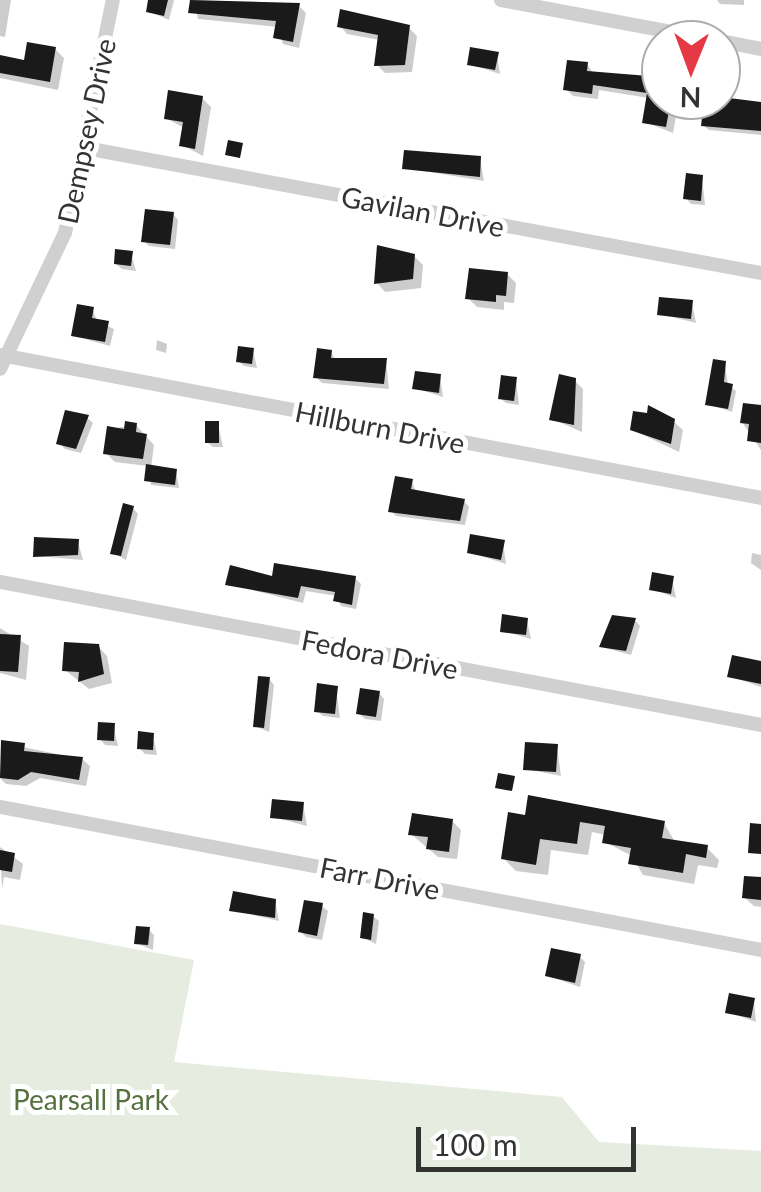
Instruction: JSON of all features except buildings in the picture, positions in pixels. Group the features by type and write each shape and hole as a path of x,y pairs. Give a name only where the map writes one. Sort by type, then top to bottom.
{"street":[{"name":"Dempsey Drive","path":"2,360 59,250 86,148 113,0"},
{"path":"501,0 641,26"},
{"name":"Gavilan Drive","path":"86,148 761,274"},
{"name":"Hillburn Drive","path":"2,360 761,498"},
{"name":"Fedora Drive","path":"0,582 761,725"},
{"name":"Farr Drive","path":"0,807 761,950"}],"green space":[{"name":"Pearsall Park","path":"0,924 194,960 174,1062 562,1097 599,1142 761,1151 761,1192 0,1192"}]}
